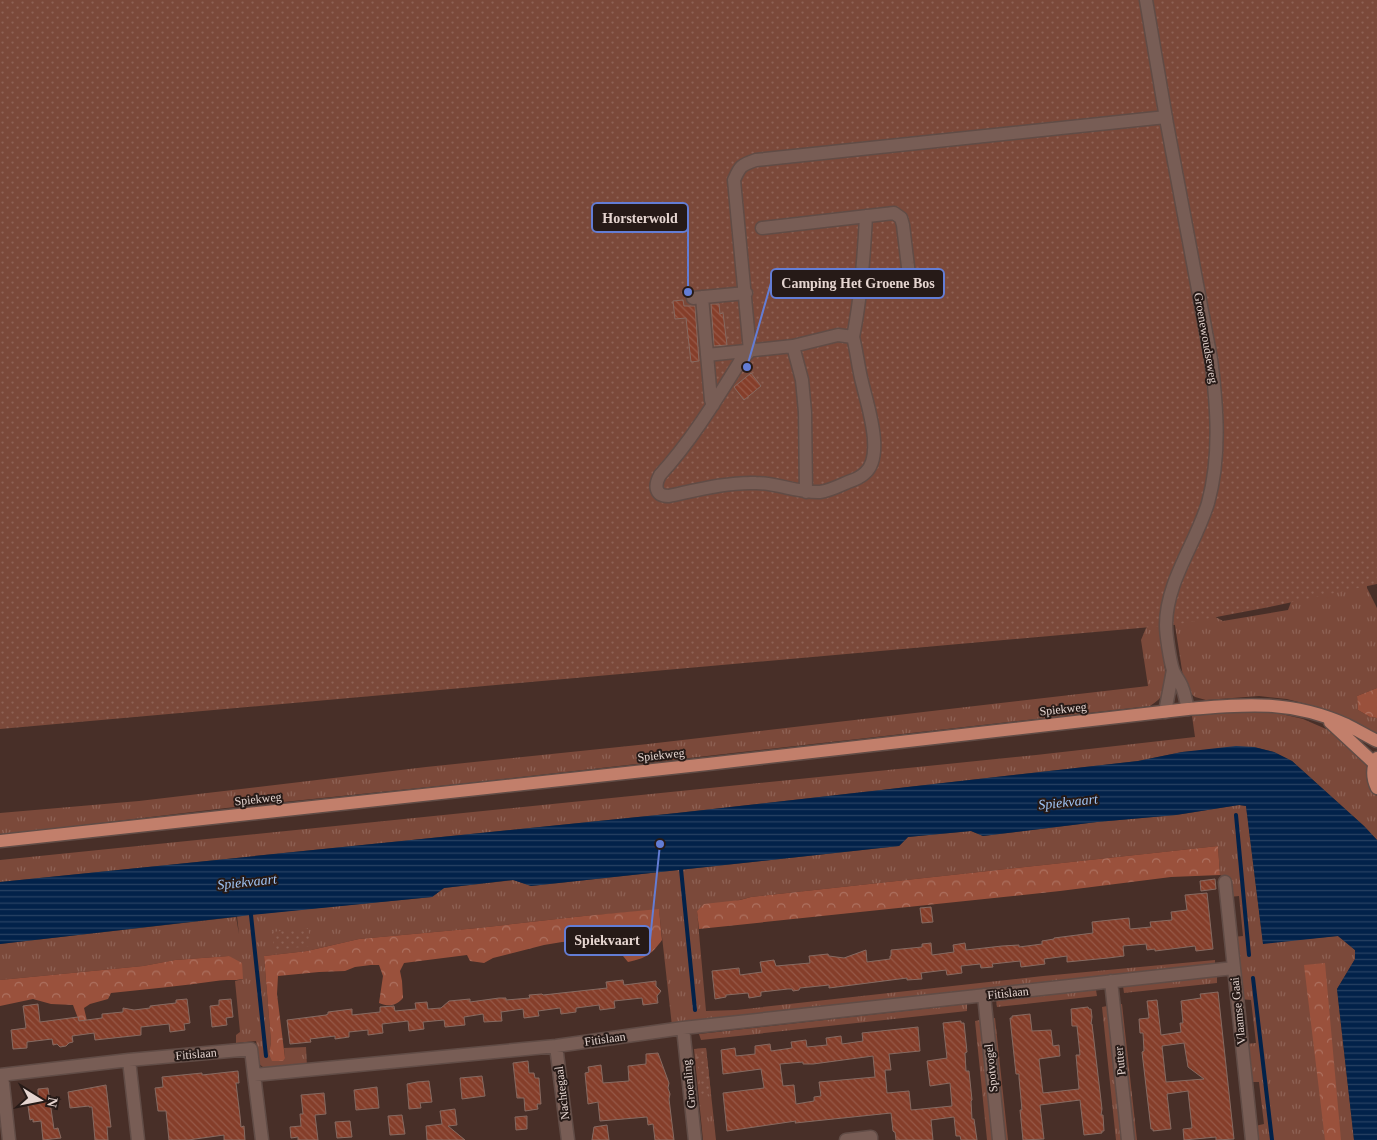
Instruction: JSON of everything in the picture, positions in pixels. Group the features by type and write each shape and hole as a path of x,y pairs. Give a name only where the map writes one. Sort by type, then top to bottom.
{"main road":[{"name":"Spiekweg","path":"0,840 698,765 1188,709 1251,704 1306,711 1346,725 1377,741"},
{"name":"Spiekweg","path":"1324,717 1376,760"},
{"path":"1376,760 1372,772 1377,788"}],"street":[{"name":"Groenewoudseweg","path":"1146,0 1211,359 1216,397 1218,432 1208,503 1173,586 1166,611 1166,632 1173,670 1182,686 1188,709"},
{"path":"750,351 734,180 739,168 747,163 756,160 1166,117"},
{"path":"762,228 894,213 901,218 911,292"},
{"path":"750,351 740,360 686,445 657,481 656,488 662,496 754,482 806,492 822,492 841,486 866,473 871,464 875,437 853,337 857,318 866,216"},
{"path":"713,404 697,298 746,293"},
{"path":"707,355 793,346 838,336 853,337"},
{"path":"793,346 802,380 805,412 806,492"},
{"name":"Groenewoudseweg","path":"1165,712 1173,670"},
{"name":"Vlaamse Gaai","path":"1224,882 1252,1140"},
{"name":"Fitislaan","path":"1,1075 129,1060 251,1049 254,1075 556,1046 683,1028 1234,968"},
{"name":"Putter","path":"1111,981 1128,1140"},
{"name":"Spotvogel","path":"984,995 999,1140"},
{"name":"Groenling","path":"683,1028 695,1140"},
{"name":"Nachtegaal","path":"556,1046 568,1140"},
{"path":"129,1060 138,1140"},
{"path":"1,1075 9,1140"},
{"path":"254,1075 262,1140"},
{"path":"846,1140 871,1137 871,1140"}],"green space":[{"path":"0,0 1377,0 1377,584 1174,625 0,729"},
{"path":"1180,136 1229,406 1259,412 1293,432 1314,462 1336,515 1362,534 1367,588 1377,608 1377,688 1357,696 1358,710 1370,717 1377,718 1377,738 1314,706 1287,699 1259,696 1206,700 1195,697 1188,691 1184,683 1174,619 1175,595 1206,518 1213,493 1221,432 1217,380 1176,138","holes":["1263,431 1270,447 1269,457 1254,464 1244,464 1240,437","1280,557 1300,560 1303,570 1288,610 1223,621 1210,614 1203,604 1207,583 1215,573 1242,563"]},
{"path":"1149,516 1166,682 1161,696 1150,706 468,783 226,808 0,835 0,813 139,801 1148,686 1141,640 1146,628 1156,619"},
{"path":"1377,688 1377,718 1370,717 1358,710 1357,696"},
{"path":"1236,712 1273,712 1303,719 1333,732 1367,764 1371,788 1377,796 1377,840 1292,761 1274,752 1254,747 1182,752 1138,761 677,813 0,882 0,860 1036,755 1195,737 1192,716"},
{"path":"1239,805 1246,806 1263,943 1338,936 1355,950 1355,959 1337,989 1354,1140 1256,1140 1255,1126 1264,1124 1259,1082 1250,1082 1246,1044 1256,1043 1251,1000 1240,999 1233,937 1243,936 1239,896 1229,897 1227,879 1220,875 1218,846 751,897 697,911 706,1011 736,1010 1043,976 1215,960 1215,965 672,1026 659,910 359,939 307,951 264,956 271,1042 269,1054 285,1058 284,1048 306,1047 307,1067 267,1070 259,1064 256,1041 236,1043 236,1035 240,1032 235,981 243,979 229,956 175,960 143,966 0,980 0,944 236,917 239,934 237,916 432,897 444,888 514,880 531,886 899,846 908,837 971,831 983,836 1097,822 1176,815"},
{"path":"1218,846 1220,875 1171,877 1060,891 699,929 697,911 704,904 751,897"},
{"path":"659,909 662,940 648,955 639,959 628,962 623,956 621,940 589,947 584,941 544,945 493,958 484,963 470,961 467,955 404,963 400,971 403,998 398,1003 392,1005 379,1003 383,976 379,965 355,967 345,971 278,976 277,994 285,1058 283,1061 272,1061 269,1054 271,1042 264,956 307,951 359,939"},
{"path":"308,928 311,946 274,950 272,932"},
{"path":"229,956 242,963 243,979 111,993 108,999 90,1004 84,1008 88,1025 82,1029 73,1005 51,1004 33,999 0,1006 0,980 143,966 175,960"},
{"path":"1325,963 1341,1140 1325,1140 1304,965"},
{"path":"1217,976 1217,983 1124,993 1123,986"},
{"path":"1096,990 1097,996 997,1007 996,1000"},
{"path":"967,1004 967,1011 701,1040 699,1034"},
{"path":"1122,1004 1137,1140 1132,1140 1116,1005"},
{"path":"1107,1006 1121,1140 1116,1140 1102,1007"},
{"path":"995,1018 1008,1140 1002,1140 989,1019"},
{"path":"980,1020 993,1140 987,1140 975,1021"},
{"path":"706,1048 716,1140 703,1140 694,1049"},
{"path":"706,1048 711,1094 701,1095 696,1049"}],"water":[{"path":"1236,746 1254,747 1274,752 1292,761 1377,840 1377,1140 1354,1140 1337,989 1355,959 1355,950 1338,936 1263,944 1246,806 1239,805 1176,815 1097,822 983,836 971,831 908,837 899,846 531,886 513,880 444,888 432,897 251,915 0,944 0,882 677,813 1138,761 1182,752"}],"building":[{"path":"683,300 684,306 695,306 699,361 691,362 686,318 675,319 673,301"},
{"path":"711,304 719,304 720,314 723,313 727,345 714,346"},
{"path":"751,373 761,386 744,400 734,387"},
{"path":"1215,879 1216,889 1201,891 1200,881"},
{"path":"1207,893 1213,949 1196,951 1195,946 1155,951 1155,949 1147,950 1146,944 1123,946 1124,956 1067,962 1067,956 1044,959 1045,964 1021,967 1020,961 992,964 993,967 981,968 980,964 961,966 962,973 947,975 946,970 921,973 922,979 907,980 907,978 829,988 829,985 800,988 793,991 788,989 761,992 761,996 749,998 748,993 726,995 726,997 715,999 712,971 739,968 740,975 762,972 760,962 774,960 776,966 810,963 809,956 828,954 829,956 844,958 866,950 867,962 890,959 891,950 922,947 922,944 931,943 932,955 954,952 953,945 965,943 966,950 1019,945 1019,947 1042,944 1042,941 1054,938 1093,933 1092,922 1129,918 1130,929 1151,927 1150,922 1172,920 1171,912 1187,910 1185,895"},
{"path":"931,907 933,922 922,923 920,908"},
{"path":"623,980 624,985 656,981 656,986 661,991 657,996 658,1003 643,1005 642,998 614,1001 615,1008 600,1010 599,1005 576,1008 576,1012 561,1014 560,1008 538,1011 539,1016 524,1018 523,1009 501,1012 502,1021 484,1022 483,1014 464,1017 465,1025 445,1027 444,1020 423,1022 424,1029 409,1031 408,1021 382,1024 383,1033 368,1035 368,1030 349,1032 349,1037 335,1039 335,1036 310,1039 311,1042 290,1044 287,1020 326,1015 328,1012 352,1009 352,1015 380,1012 380,1007 394,1006 395,1011 416,1009 415,1003 427,1002 428,1009 441,1008 449,1001 470,999 470,1002 499,998 506,998 506,1000 530,998 529,995 607,988 606,982"},
{"path":"1218,992 1234,1139 1216,1140 1216,1137 1184,1140 1183,1129 1192,1128 1188,1091 1167,1094 1171,1129 1153,1131 1151,1129 1142,1052 1144,1051 1143,1033 1140,1033 1139,1019 1149,1018 1147,1001 1157,1000 1161,1035 1181,1032 1180,1023 1183,1023 1181,1001 1201,998 1200,994","holes":["1184,1043 1188,1067 1204,1079 1166,1082 1162,1046"]},
{"path":"187,999 190,1023 184,1024 185,1030 170,1032 169,1024 141,1027 141,1035 95,1040 94,1033 72,1036 73,1042 66,1046 53,1045 52,1039 27,1042 27,1048 13,1049 11,1030 26,1028 23,1006 38,1004 40,1022 78,1017 79,1021 102,1018 102,1014 123,1012 123,1008 134,1010 150,1008 150,1006 176,1003 176,1000"},
{"path":"231,999 233,1017 226,1018 227,1025 212,1027 210,1006 219,1005 219,1000"},
{"path":"1088,1007 1091,1009 1091,1024 1104,1131 1102,1133 1084,1135 1080,1100 1040,1105 1044,1139 1023,1140 1019,1074 1016,1074 1010,1018 1012,1016 1030,1014 1032,1031 1051,1030 1053,1046 1059,1045 1060,1056 1039,1059 1043,1093 1079,1089 1076,1055 1080,1055 1077,1026 1072,1026 1071,1009"},
{"path":"961,1021 961,1023 964,1023 967,1052 965,1053 966,1071 969,1071 972,1119 974,1119 977,1140 961,1140 960,1136 956,1136 954,1117 931,1120 933,1140 896,1140 891,1113 795,1123 796,1121 727,1131 723,1093 764,1088 761,1069 723,1074 721,1050 735,1048 736,1056 755,1054 755,1046 770,1044 771,1051 792,1048 791,1042 806,1040 807,1047 827,1045 826,1038 841,1036 842,1044 863,1041 862,1033 918,1027 920,1051 889,1054 891,1070 885,1070 887,1093 909,1091 911,1110 952,1106 950,1083 930,1086 927,1061 947,1058 943,1023","holes":["873,1056 875,1077 819,1082 821,1096 814,1097 814,1101 796,1104 794,1085 783,1086 780,1064 803,1062 803,1064 813,1064"]},
{"path":"658,1053 669,1083 674,1140 655,1140 653,1124 648,1125 647,1117 600,1121 598,1102 588,1104 585,1073 589,1072 588,1067 601,1065 603,1083 629,1081 628,1066 646,1064 646,1054"},
{"path":"528,1061 529,1073 534,1073 535,1078 539,1078 541,1104 537,1104 538,1109 525,1111 524,1098 517,1098 513,1063"},
{"path":"238,1071 239,1083 236,1083 241,1127 244,1126 245,1140 224,1140 224,1135 188,1140 169,1140 166,1111 158,1111 155,1088 163,1087 162,1077"},
{"path":"482,1076 485,1096 462,1099 460,1078"},
{"path":"429,1081 432,1102 420,1103 421,1108 409,1109 407,1084"},
{"path":"106,1085 111,1127 107,1127 108,1140 95,1140 92,1107 70,1108 68,1092"},
{"path":"377,1087 379,1108 356,1110 354,1090"},
{"path":"48,1088 54,1129 58,1128 61,1138 43,1140 41,1121 33,1122 33,1119 30,1120 27,1099 30,1099 30,1096 38,1095 38,1089"},
{"path":"324,1093 326,1114 315,1115 318,1140 298,1140 298,1137 291,1138 290,1127 301,1126 300,1114 303,1114 301,1095"},
{"path":"455,1109 457,1125 448,1126 465,1140 427,1140 426,1126 442,1124 440,1111"},
{"path":"402,1115 405,1134 390,1135 388,1116"},
{"path":"527,1116 527,1129 516,1130 515,1117"},
{"path":"350,1121 352,1137 337,1138 335,1122"},
{"path":"607,1125 609,1140 592,1140 594,1127"}],"waterway":[{"path":"1236,815 1249,955"},
{"path":"681,869 695,1010"},
{"path":"251,915 266,1056"},
{"path":"1253,978 1272,1140"}],"place":[{"name":"Horsterwold","path":"688,292"},
{"name":"Camping Het Groene Bos","path":"747,367"},
{"name":"Spiekvaart","path":"660,844"}]}
